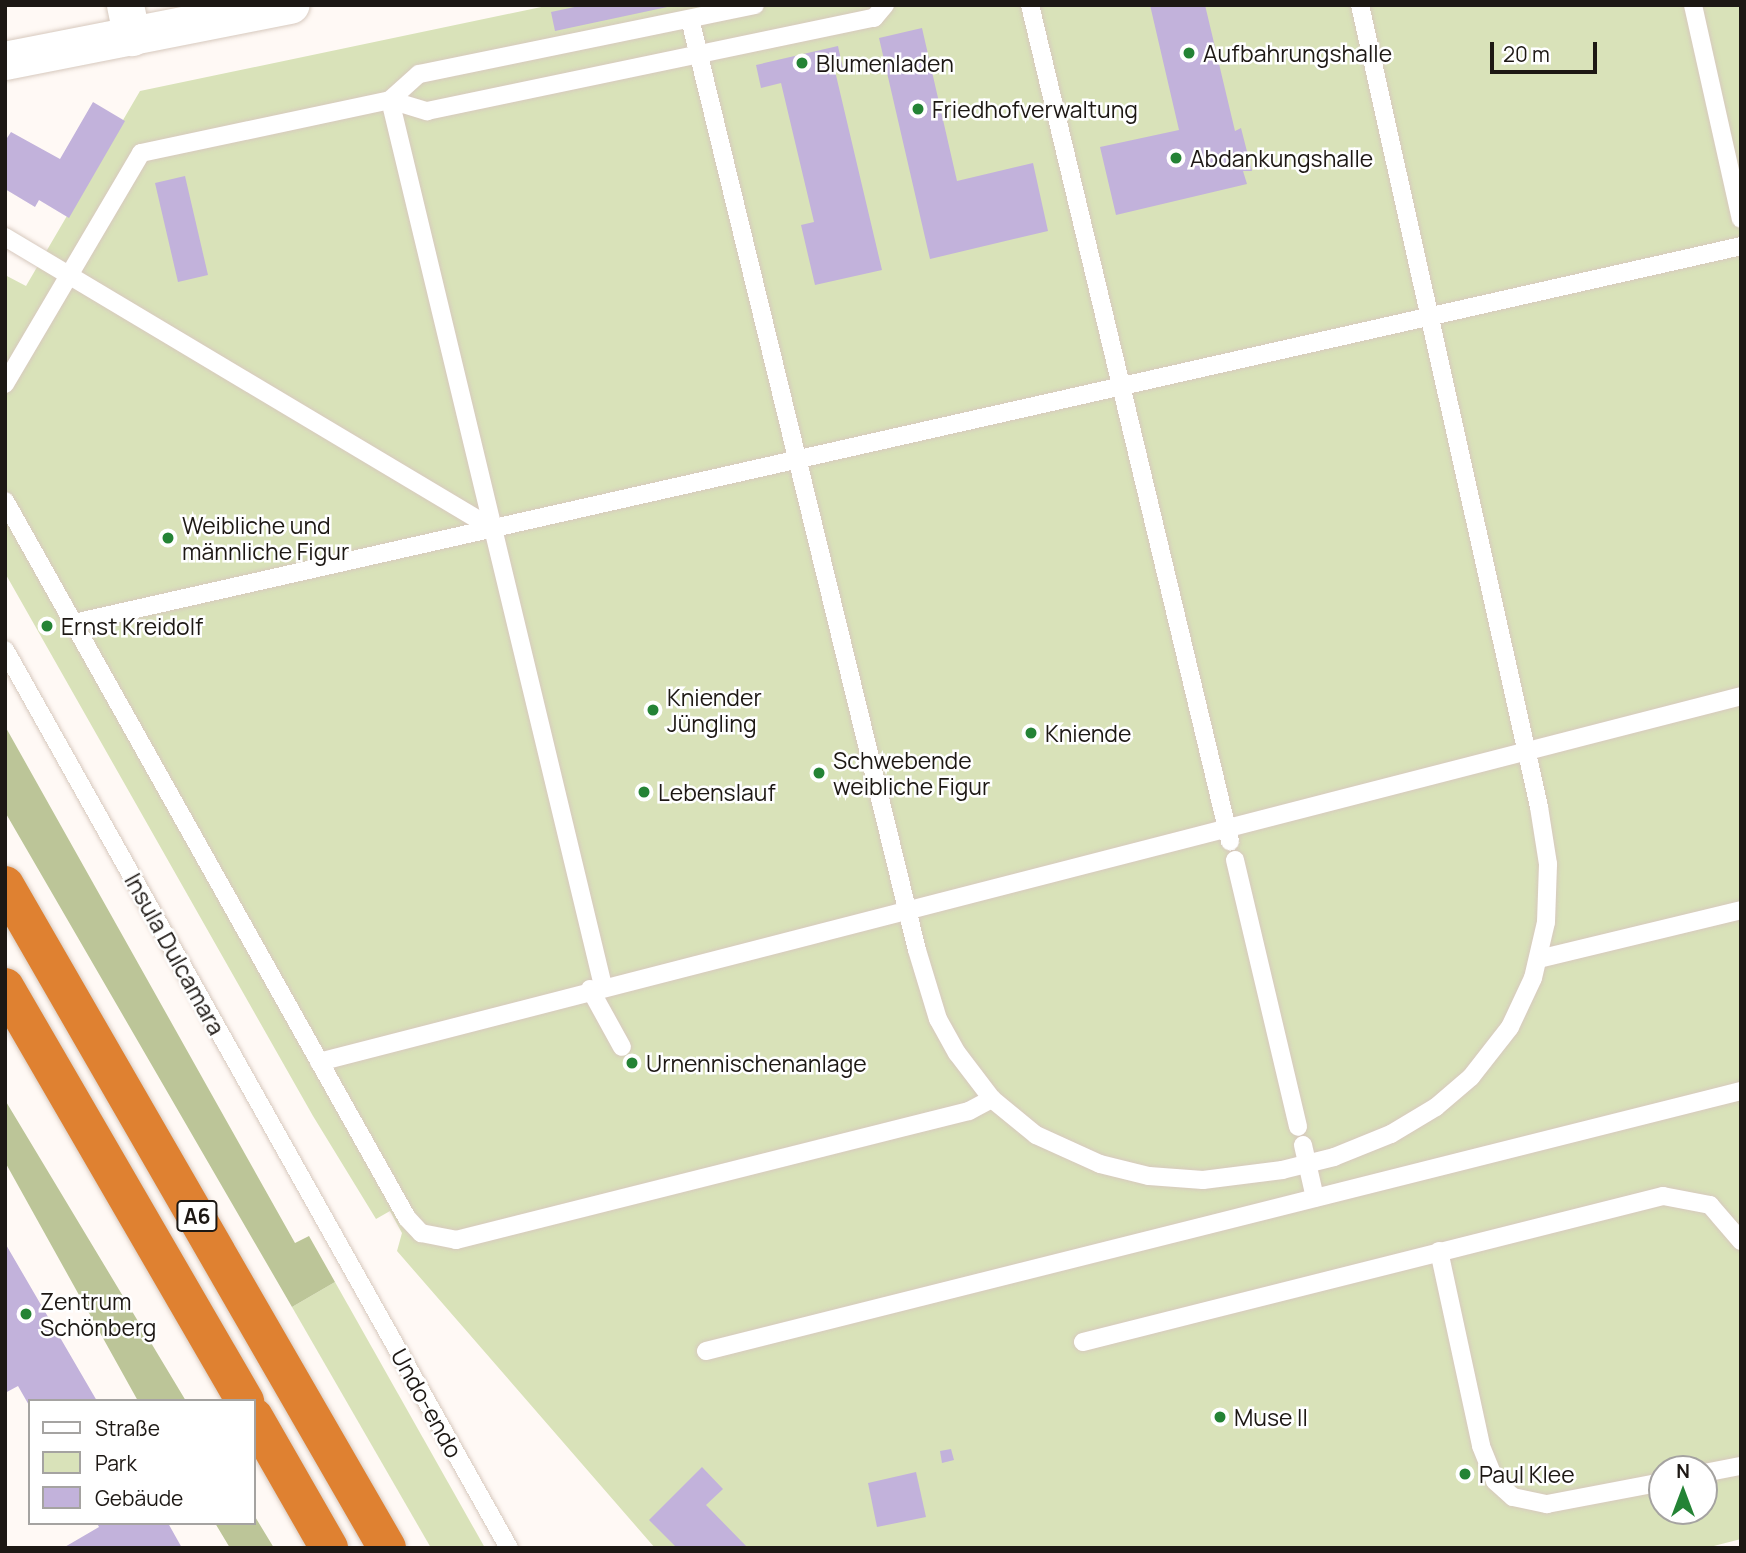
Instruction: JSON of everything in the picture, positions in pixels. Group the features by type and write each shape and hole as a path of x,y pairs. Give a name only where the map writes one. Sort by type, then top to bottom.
{"highway":[{"name":"A6","path":"5,885 387,1548"},
{"name":"A6","path":"5,987 243,1399"},
{"path":"256,1420 329,1548"}],"main road":[{"path":"5,61 129,21 291,5"}],"lane":[{"path":"390,100 419,74 755,5"},
{"path":"5,384 141,153 390,100 427,111 874,18 885,5"},
{"path":"1030,5 1229,834"},
{"path":"691,19 906,907 938,1019 957,1053 992,1099 1056,1145 1100,1164 1149,1176 1220,1180 1307,1164 1391,1134 1457,1090 1510,1027 1539,959 1548,903 1548,864 1526,751 1360,5"},
{"path":"1693,5 1741,219"},
{"path":"390,100 492,528 597,988 622,1047"},
{"path":"5,237 492,528"},
{"path":"74,623 1741,246"},
{"path":"5,501 407,1218 421,1233 442,1241 969,1111 992,1099"},
{"name":"Insula Dulcamara","path":"5,650 345,1257"},
{"path":"319,1062 906,907 1229,834 1526,751 1741,696"},
{"path":"1235,860 1298,1127"},
{"path":"1539,959 1741,910"},
{"path":"706,1351 1741,1091"},
{"path":"1303,1145 1315,1198"},
{"path":"1083,1342 1663,1196 1710,1205 1741,1241"},
{"path":"1439,1251 1481,1446 1495,1481 1513,1497 1547,1504 1648,1485"},
{"name":"Undo-endo","path":"345,1257 509,1548"},
{"path":"1718,1471 1741,1466"}],"green space":[{"path":"551,5 1741,5 1741,1539 1706,1548 655,1548 397,1251 402,1233 390,1211 376,1219 313,1116 5,573 5,275 26,286 140,91"},
{"path":"5,726 295,1243 309,1236 335,1282 292,1307 5,812"},
{"path":"5,1100 185,1399 137,1399 5,1162"},
{"path":"335,1282 485,1548 431,1548 292,1307"},
{"path":"256,1518 274,1548 230,1548 216,1525 256,1525"}],"building":[{"path":"584,5 672,6 555,31 551,12"},
{"path":"1150,5 1205,5 1235,131 1241,128 1252,171 1243,171 1247,184 1116,215 1100,147 1179,130"},
{"path":"922,28 957,181 1033,163 1048,231 930,259 879,38"},
{"path":"838,46 843,69 835,71 882,270 815,285 801,225 814,222 781,83 761,88 756,65"},
{"path":"93,102 125,121 69,218 39,200 35,207 5,189 5,141 11,132 60,159"},
{"path":"185,176 208,275 178,282 155,183"},
{"name":"Zentrum Schönberg","path":"5,1243 96,1399 28,1399 28,1404 18,1386 5,1393"},
{"path":"951,1449 954,1460 942,1463 940,1451"},
{"path":"702,1467 723,1489 706,1505 748,1548 677,1548 649,1520"},
{"path":"916,1472 926,1517 877,1527 868,1483"},
{"path":"98,1525 169,1525 182,1548 63,1548 99,1527"}],"place":[{"name":"Aufbahrungshalle","path":"1189,53"},
{"name":"Blumenladen","path":"802,63"},
{"name":"Friedhofverwaltung","path":"918,109"},
{"name":"Abdankungshalle","path":"1176,158"},
{"name":"Weibliche und männliche Figur","path":"168,538"},
{"name":"Ernst Kreidolf","path":"47,626"},
{"name":"Kniender Jüngling","path":"653,710"},
{"name":"Kniende","path":"1031,733"},
{"name":"Schwebende weibliche Figur","path":"819,773"},
{"name":"Lebenslauf","path":"644,792"},
{"name":"Urnennischenanlage","path":"632,1063"},
{"name":"Zentrum Schönberg","path":"26,1314"},
{"name":"Muse II","path":"1220,1417"},
{"name":"Paul Klee","path":"1465,1474"}]}
